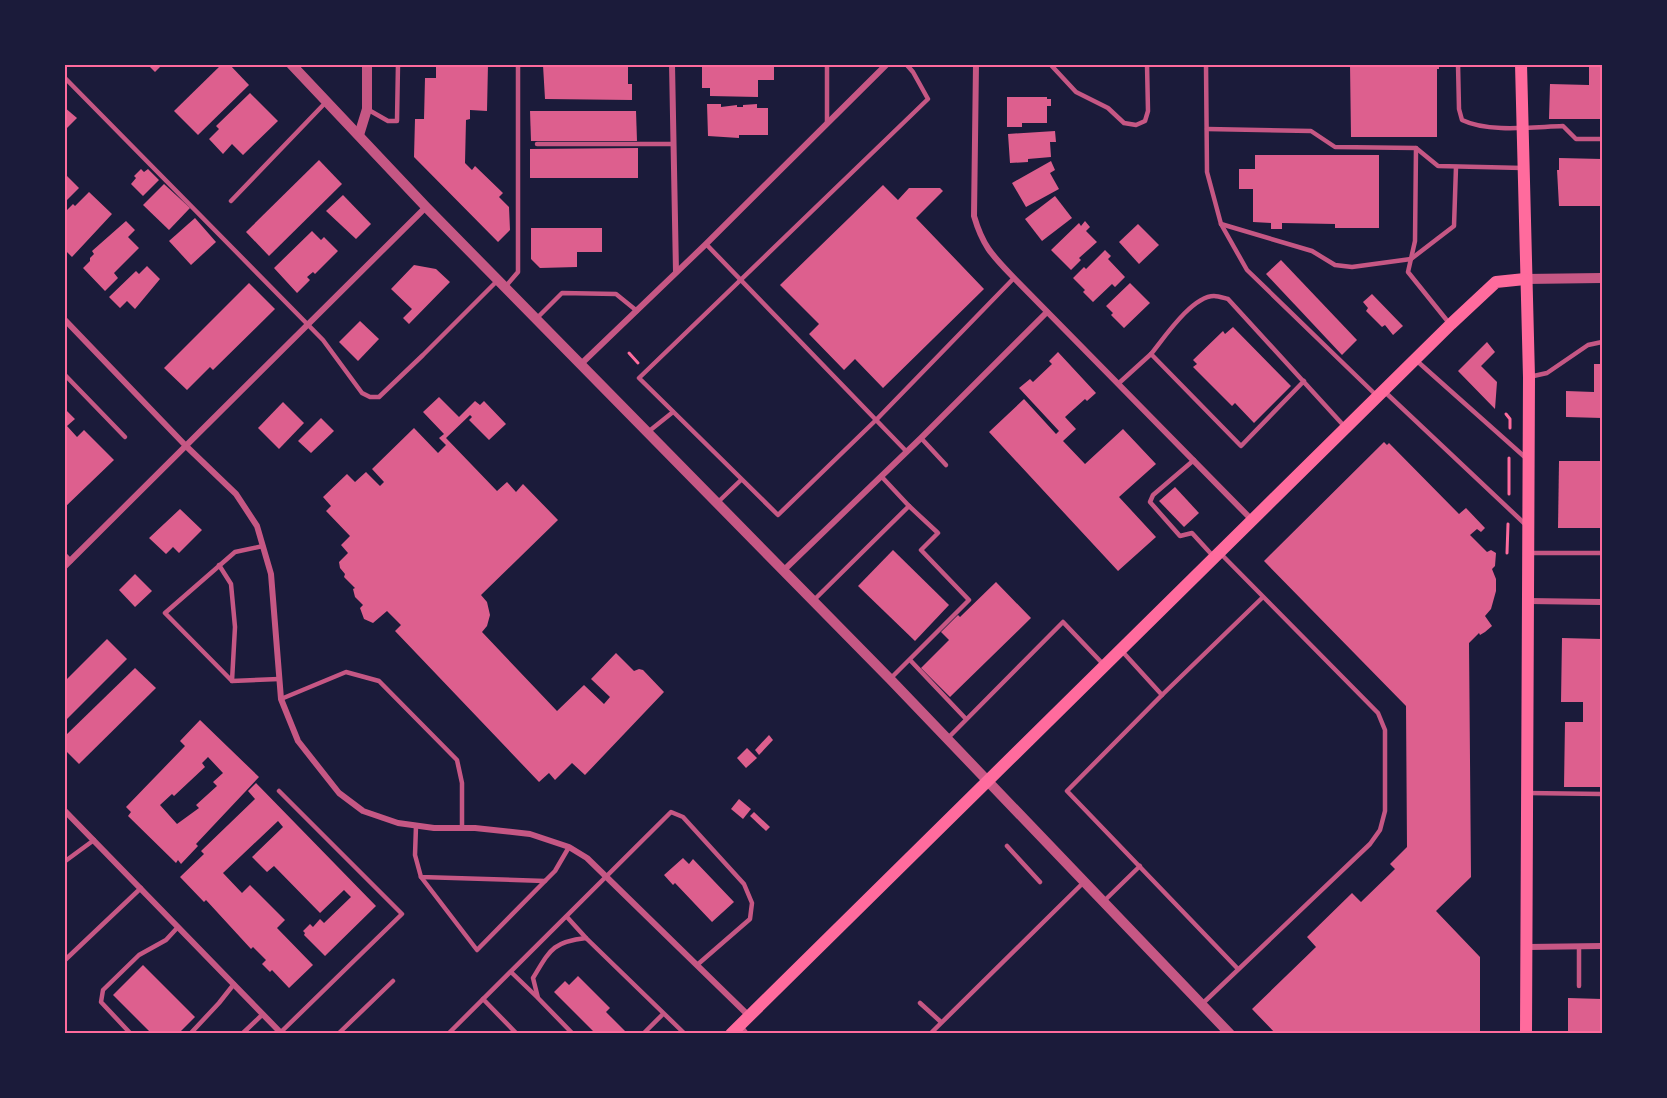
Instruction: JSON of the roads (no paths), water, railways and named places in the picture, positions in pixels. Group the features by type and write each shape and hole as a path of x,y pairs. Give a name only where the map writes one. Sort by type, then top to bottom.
{"main road":[{"path":"1521,64 1529,377 1526,1034"},
{"path":"740,1031 750,1016 1450,324 1496,282 1525,279"}],"street":[{"path":"291,64 426,207 948,738 1230,1034"},
{"path":"359,135 367,109 367,64"},
{"path":"672,64 676,273"},
{"path":"581,364 706,244 887,64"},
{"path":"976,64 974,216 980,237 1014,278 1252,520"},
{"path":"64,567 426,207"},
{"path":"1525,279 1602,278"},
{"path":"784,570 907,452 1047,312"},
{"path":"64,319 186,446 236,494 256,526 272,574 281,699 298,741 339,793 363,811 398,823 434,828 530,834 569,847 587,858 750,1016"},
{"path":"1528,602 1602,602"},
{"path":"64,810 281,1033"},
{"path":"1528,947 1602,946"}],"lane":[{"path":"367,109 388,121 397,121 398,64"},
{"path":"64,77 324,340 362,393 370,397 379,397 502,283 518,273 518,64"},
{"path":"827,64 827,124"},
{"path":"906,64 928,99 639,378 778,515 877,419 1014,278"},
{"path":"1050,64 1076,92 1108,108 1125,123 1136,125 1145,121 1148,111 1148,64"},
{"path":"1206,64 1208,172 1221,224 1247,270 1528,527"},
{"path":"1458,64 1459,109 1462,120 1474,126 1563,126 1576,139 1602,139"},
{"path":"231,201 327,101"},
{"path":"1207,129 1311,131 1335,147 1416,148 1438,166 1523,168"},
{"path":"537,144 673,144"},
{"path":"1416,148 1415,241 1408,273 1450,324"},
{"path":"1221,224 1312,251 1335,265 1352,267 1411,259 1454,226 1456,167"},
{"path":"706,244 907,452"},
{"path":"537,318 562,293 616,294 637,311"},
{"path":"1119,383 1151,354 1172,327 1197,302 1212,296 1228,299 1345,427"},
{"path":"1529,377 1547,373 1588,345 1602,342"},
{"path":"1151,354 1241,446 1304,381"},
{"path":"1415,359 1529,461"},
{"path":"64,374 125,437"},
{"path":"648,432 673,412"},
{"path":"921,438 946,465"},
{"path":"1194,460 1153,495 1150,502 1180,536 1192,533 1262,598 1378,713 1384,730 1385,811 1380,830 1370,844 1201,1005"},
{"path":"881,477 938,533 921,550 969,600 890,679"},
{"path":"717,503 741,480"},
{"path":"813,600 909,506"},
{"path":"263,546 235,552 165,613 232,681 279,679"},
{"path":"1528,553 1602,553"},
{"path":"64,554 71,561"},
{"path":"219,565 231,584 235,627 232,681"},
{"path":"1238,969 1067,791 1262,598"},
{"path":"948,738 1063,622 1105,666"},
{"path":"1121,650 1162,695"},
{"path":"910,660 966,719"},
{"path":"281,699 346,672 379,681 457,760 462,783 462,828"},
{"path":"279,791 402,914 281,1033"},
{"path":"1527,793 1602,794"},
{"path":"448,1034 671,812 682,817 744,885 752,903 750,919 697,965"},
{"path":"416,826 415,855 421,877 477,950 555,871 569,847"},
{"path":"64,862 94,840"},
{"path":"1007,846 1040,882"},
{"path":"1103,902 1140,866"},
{"path":"421,877 545,881"},
{"path":"930,1034 1085,882"},
{"path":"64,961 141,888"},
{"path":"567,917 685,1034"},
{"path":"131,1034 102,1002 103,990 138,954 166,940 178,927"},
{"path":"538,998 533,978 548,953 565,940 586,938"},
{"path":"1579,947 1579,986"},
{"path":"511,972 573,1034"},
{"path":"338,1034 393,981"},
{"path":"190,1034 219,1004 234,984"},
{"path":"483,999 517,1034"},
{"path":"920,1003 941,1022"},
{"path":"242,1034 263,1014"},
{"path":"643,1034 663,1014"}]}
